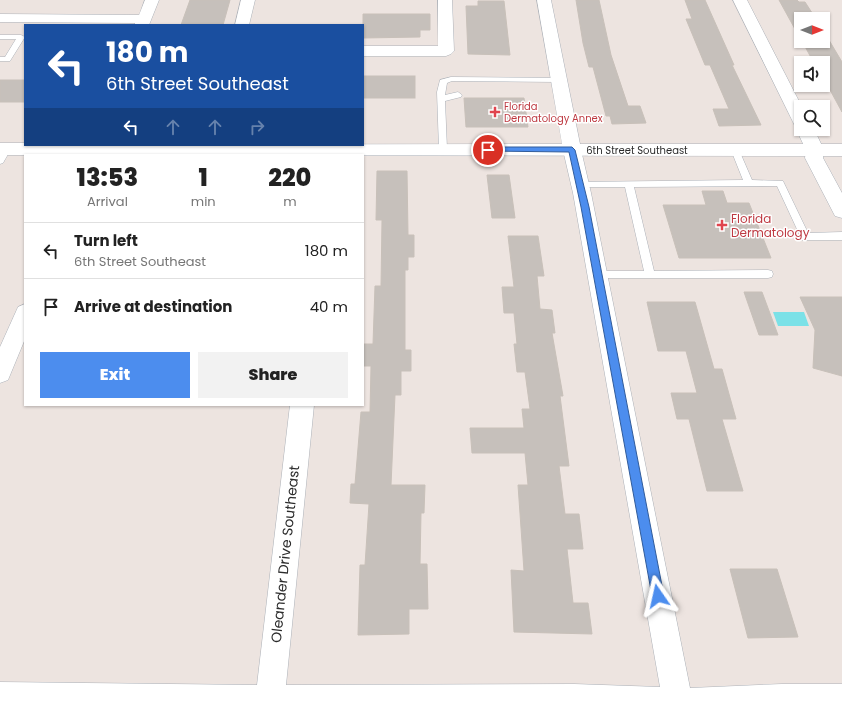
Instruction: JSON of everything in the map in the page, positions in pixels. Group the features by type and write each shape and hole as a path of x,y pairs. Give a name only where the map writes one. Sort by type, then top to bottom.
{"street":[{"path":"0,18 143,22 152,0"},
{"path":"242,24 248,0"},
{"path":"364,51 446,51 445,0"},
{"path":"544,0 572,150 598,275 678,703"},
{"path":"740,0 794,108"},
{"path":"808,136 815,150 814,158 842,211"},
{"name":"6th Street Southeast","path":"2,153 294,147 331,152 443,150 842,150"},
{"path":"0,373 24,315"},
{"name":"Oleander Drive Southeast","path":"270,702 302,406"},
{"path":"0,697 270,702 574,699 678,703 782,699 842,699"}],"lane":[{"path":"0,37 21,37 7,59 0,59"},
{"path":"443,150 441,99 443,82 451,79 559,80"},
{"path":"466,89 472,79"},
{"path":"441,99 458,95"},
{"path":"735,150 749,183"},
{"path":"580,184 780,183 804,237 842,236"},
{"path":"629,184 650,275"},
{"path":"598,275 768,274"}],"water":[{"path":"773,312 804,312 809,326 778,326"}],"building":[{"path":"190,0 230,0 223,24 181,24"},
{"path":"576,0 599,0 611,55 628,106 640,106 646,123 612,124 610,116 606,116 593,67 589,67 583,43"},
{"path":"685,0 705,0 734,65 732,65 761,125 719,126 713,109 729,109 710,65 705,65 686,19 692,19"},
{"path":"779,0 797,0 799,2 805,2 811,12 794,12 794,27"},
{"path":"478,1 504,1 510,55 468,54 466,6 478,6"},
{"path":"363,14 430,14 430,30 420,30 420,37 364,38"},
{"path":"830,42 842,62 842,112 830,90 830,56 810,56 806,48 830,48"},
{"path":"364,76 415,76 415,98 364,98"},
{"path":"0,80 24,80 24,102 0,102"},
{"path":"464,98 524,98 528,127 466,127"},
{"path":"377,171 407,171 408,235 414,235 414,257 408,257 408,270 405,270 405,350 411,350 411,371 401,371 401,395 395,395 391,485 425,485 424,513 421,513 420,564 427,564 428,609 409,609 409,634 358,635 360,565 365,565 369,504 350,503 351,484 355,484 361,412 370,412 371,366 364,366 364,344 373,344 375,286 381,286 382,220 376,220"},
{"path":"487,175 509,175 515,218 492,218"},
{"path":"702,191 723,191 727,203 749,203 771,258 679,258 663,205 706,205"},
{"path":"508,236 538,236 544,276 537,276 540,309 552,310 555,333 552,333 563,396 560,396 569,466 559,466 565,514 579,514 583,549 567,549 573,603 588,603 592,634 514,632 511,570 524,571 518,485 528,485 525,453 472,453 470,428 524,428 522,409 530,409 525,372 517,372 514,344 517,344 514,313 504,313 502,287 514,287"},
{"path":"744,292 762,292 778,335 759,335"},
{"path":"800,297 842,297 842,376 813,368 815,330"},
{"path":"647,302 695,302 714,369 722,369 736,419 722,419 743,491 707,491 689,419 677,419 671,393 697,393 686,351 658,351"},
{"path":"730,569 777,569 798,637 748,638"}],"place":[{"name":"Florida Dermatology Annex","path":"495,112"},
{"name":"Florida Dermatology","path":"722,225"}],"route":[{"path":"488,150 572,150 585,207 658,596"}]}
